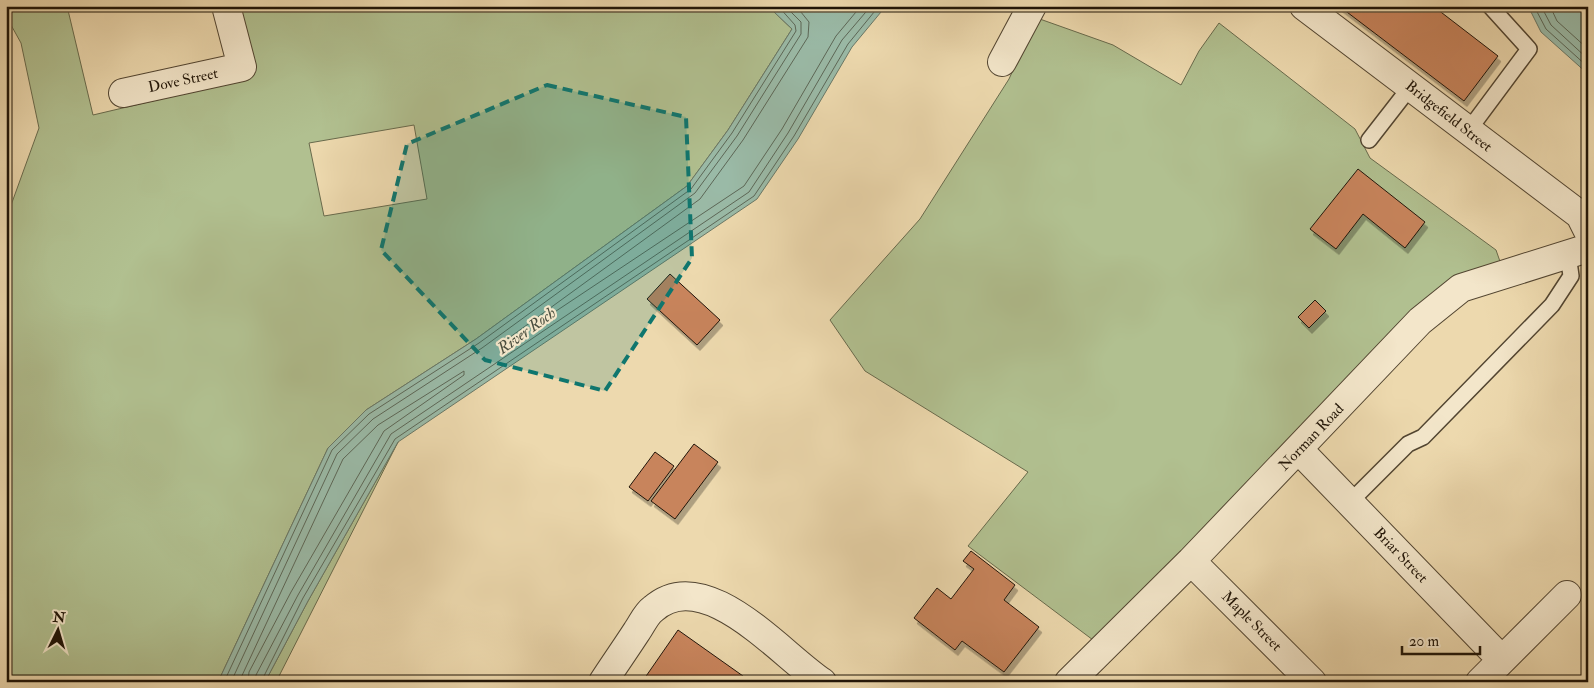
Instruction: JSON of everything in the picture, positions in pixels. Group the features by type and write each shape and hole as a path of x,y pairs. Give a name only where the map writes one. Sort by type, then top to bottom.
{"street":[{"name":"Dove Street","path":"124,93 242,67 226,6"},
{"path":"1002,62 1032,6"},
{"name":"Bridgefield Street","path":"1304,6 1580,215 1588,231"},
{"name":"Norman Road","path":"1080,678 1420,321 1461,288 1578,251"},
{"name":"Briar Street","path":"1299,450 1502,660"},
{"name":"Maple Street","path":"1191,561 1312,682"},
{"path":"603,682 651,610 684,586 705,598 725,606 819,681"},
{"path":"1480,682 1567,595"}],"lane":[{"path":"1468,131 1529,49 1490,6"},
{"path":"1370,140 1411,86"},
{"path":"1350,502 1408,444 1423,437 1552,305 1571,276 1578,251"}],"highlighted area":[{"path":"547,85 686,117 692,258 605,391 485,360 381,250 407,144"}],"shaded area":[{"path":"6,6 67,6 93,115 250,78 238,6 422,6 424,11 432,6 773,6 773,11 792,29 728,130 687,186 476,339 366,410 328,448 218,682 6,682 6,219 39,128 21,43 6,16","holes":["414,125 427,199 324,216 309,143"]},
{"path":"1037,18 1113,45 1181,85 1199,51 1219,23 1355,129 1370,158 1496,250 1503,270 1460,277 1097,643 968,546 1028,472 865,371 830,320 920,219 1009,79"},
{"path":"398,442 276,682 265,682 308,601"}],"water":[{"name":"River Roch","path":"773,6 886,6 852,47 798,139 757,199 398,442 308,601 265,682 218,682 328,448 366,410 476,339 687,186 728,130 792,29 773,11"},
{"path":"1528,6 1588,6 1588,74 1541,32"}],"building":[{"path":"1339,6 1433,6 1498,56 1464,101"},
{"path":"1358,169 1425,222 1405,248 1363,214 1336,249 1310,229"},
{"path":"670,274 720,320 697,345 647,299"},
{"path":"1315,300 1326,311 1309,328 1298,317"},
{"path":"694,444 718,462 675,519 651,501"},
{"path":"655,452 674,466 648,501 629,487"},
{"path":"971,551 1015,585 1004,600 1039,627 1004,672 962,641 955,650 914,618 937,588 951,599 974,569 963,561"},
{"path":"678,630 743,676 740,682 642,682"}]}
